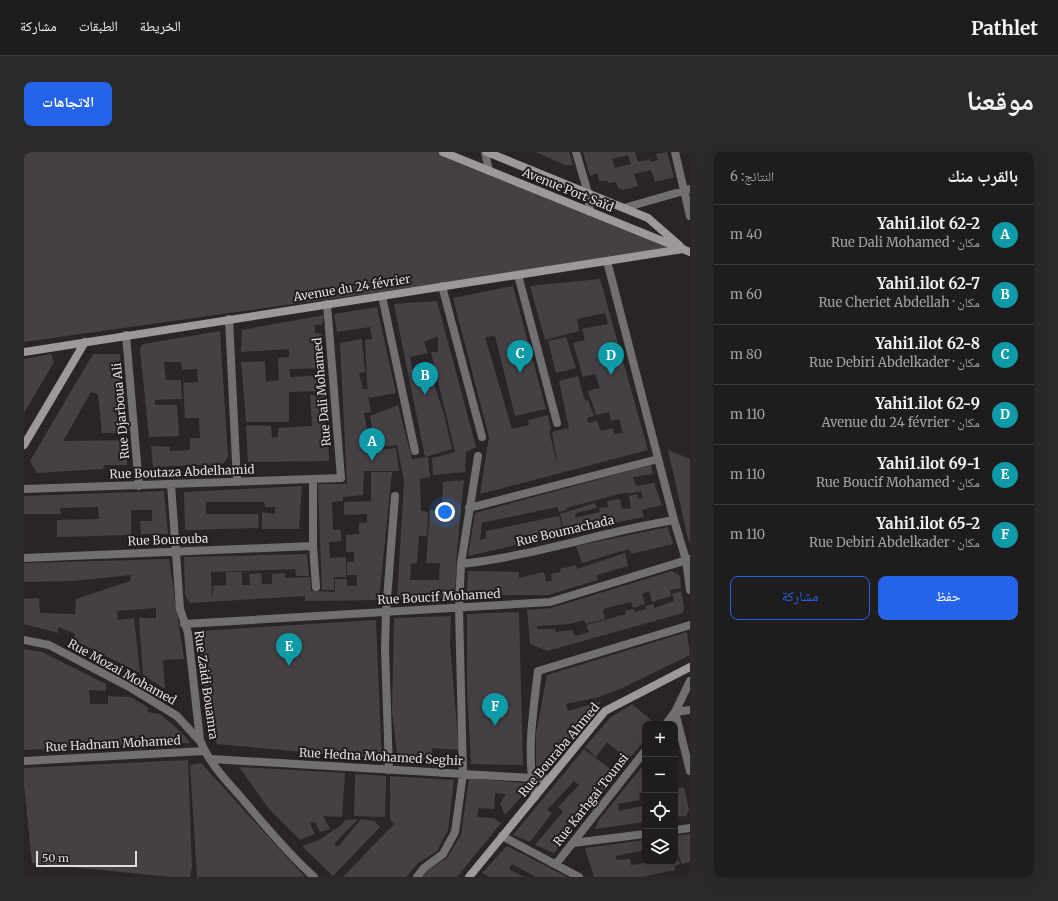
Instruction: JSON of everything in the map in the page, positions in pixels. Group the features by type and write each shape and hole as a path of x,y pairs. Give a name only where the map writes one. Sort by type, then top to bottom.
{"street":[{"name":"Avenue Port Saïd","path":"443,152 687,251"},
{"name":"Avenue Port Saïd","path":"486,152 648,218 687,251"},
{"path":"486,152 489,171"},
{"path":"576,152 588,193 590,212"},
{"path":"675,152 687,190 690,216"},
{"path":"624,208 687,190"},
{"name":"Avenue du 24 février","path":"24,352 442,286 607,261 687,251"},
{"path":"607,261 674,520 688,560 690,590"},
{"path":"518,275 557,423"},
{"path":"442,286 482,437"},
{"path":"382,296 415,451"},
{"name":"Rue Dali Mohamed","path":"327,304 341,478"},
{"path":"228,319 237,482"},
{"name":"Rue Djarboua Ali","path":"126,335 139,486"},
{"path":"24,445 85,342"},
{"path":"417,877 424,868 443,854 456,832 463,774 459,608 461,564 478,456"},
{"path":"469,508 658,459"},
{"name":"Rue Boutaza Abdelhamid","path":"24,489 341,478"},
{"path":"313,480 313,546 316,586"},
{"name":"Rue Zaidi Bouamra","path":"171,484 180,609 188,633 200,740 204,751 211,759 217,770 292,858 314,877"},
{"path":"389,770 386,719 386,612 395,496"},
{"name":"Rue Boumachada","path":"461,564 491,560 634,527 674,520"},
{"name":"Rue Bourouba","path":"24,558 313,546"},
{"name":"Rue Boucif Mohamed","path":"184,624 550,602 688,560"},
{"path":"535,796 531,778 530,733 538,671 690,625"},
{"name":"Rue Mozai Mohamed","path":"24,640 49,645 131,688 177,716 200,740"},
{"name":"Rue Bouraba Ahmed","path":"471,876 605,711 690,667"},
{"path":"668,721 675,712 690,681"},
{"path":"675,712 690,710"},
{"path":"675,712 690,771"},
{"name":"Rue Hadnam Mohamed","path":"24,761 204,751"},
{"name":"Rue Karhgai Tounsi","path":"556,864 642,755"},
{"name":"Rue Hedna Mohamed Seghir","path":"211,759 549,779"},
{"path":"678,830 690,828"},
{"path":"573,843 642,834"},
{"path":"502,836 579,877"}],"building":[{"path":"24,152 444,152 683,249 24,342"},
{"path":"536,152 569,152 573,165 565,165"},
{"path":"583,152 635,152 638,162 650,159 651,162 658,160 656,154 667,152 674,177 655,182 651,170 634,174 638,186 623,190 618,188 616,182 608,183 608,181 599,181 597,173 590,176","holes":["628,155 631,164 615,168 612,159"]},
{"path":"600,279 648,450 480,494 489,437 453,298 513,286 546,409 515,416 495,336 485,337 512,429 529,425 528,420 548,415 551,430 549,431 558,467 552,432 569,428 559,381 578,376 585,401 588,400 594,416 587,418 588,423 597,421 601,431 613,428 614,434 623,433 619,419 611,421 609,412 596,415 588,391 600,388 595,374 583,377 573,343 585,340 582,329 608,324 605,313 577,319 579,331 545,340 530,286"},
{"path":"437,301 476,447 466,452 465,472 433,475 432,458 455,452 431,352 438,352 438,336 424,342 428,353 410,357 412,369 425,367 426,376 431,376 444,414 452,449 425,457 394,304"},
{"path":"377,307 396,393 368,398 365,340 372,339 370,327 337,332 334,314"},
{"path":"324,315 322,325 315,325 315,333 322,334 325,368 290,369 290,377 325,375 327,391 289,392 289,422 246,422 241,362 265,361 266,382 279,380 278,358 289,357 289,349 241,352 242,330"},
{"path":"220,331 228,457 223,464 153,467 151,446 170,447 170,451 190,450 190,438 200,438 199,418 185,418 183,383 198,382 197,369 182,370 181,362 164,362 166,380 181,380 182,399 155,400 155,405 177,405 179,436 149,437 140,349 143,344"},
{"path":"566,337 576,368 556,373 548,341"},
{"path":"362,339 365,372 359,373 363,389 367,389 371,412 364,413 371,451 396,448 399,471 364,471 363,495 343,497 343,501 332,502 333,530 341,530 341,541 329,542 330,558 346,557 346,577 334,577 334,590 322,590 318,484 347,484 340,343"},
{"path":"51,354 54,362 24,413 24,359"},
{"path":"93,354 120,354 125,433 102,433 98,394 91,392 63,441 126,440 127,465 104,465 103,469 37,473 30,461"},
{"path":"326,394 329,461 248,462 246,425 271,426 272,438 278,437 278,428 312,426 310,395"},
{"path":"398,405 412,459 428,457 430,477 420,479 421,511 428,512 427,536 419,536 417,563 411,564 410,580 439,580 440,563 426,563 430,510 442,510 443,482 464,480 457,551 455,597 397,600 404,481 397,445 375,448 370,416"},
{"path":"668,450 690,459 690,543 689,543"},
{"path":"651,465 653,474 633,477 636,486 654,483 662,505 642,510 644,517 573,531 572,528 564,530 560,514 595,503 597,508 576,513 575,518 600,512 599,508 608,507 607,501 620,499 622,509 631,508 629,496 637,494 638,499 643,498 641,491 628,494 627,492 566,508 567,510 559,512 557,507 482,523 480,540 486,538 486,531 559,516 564,534 468,556 475,513"},
{"path":"371,472 392,472 379,600 305,601 305,596 190,603 185,595 184,557 307,554 309,576 296,576 295,569 211,572 212,600 213,586 226,585 226,572 242,572 242,585 250,585 249,574 261,573 262,584 272,584 272,574 285,573 285,578 310,577 311,591 335,592 335,579 347,579 347,586 357,586 357,575 347,575 347,562 354,562 354,552 346,552 346,535 359,534 359,523 367,522 367,514 344,515 344,502 371,501"},
{"path":"302,486 299,529 262,529 262,512 275,514 275,507 265,507 264,502 206,502 206,514 258,514 259,528 185,530 184,492"},
{"path":"164,491 168,534 141,534 140,521 152,521 152,510 131,510 131,535 57,537 57,520 99,519 98,507 60,508 61,514 24,514 24,496"},
{"path":"668,527 673,544 631,554 629,549 582,563 576,546"},
{"path":"625,553 628,566 597,575 598,580 548,595 467,595 468,571 519,572 519,578 544,572 546,582 552,581 551,574 561,572 560,569 576,565 577,569"},
{"path":"169,559 184,659 163,660 165,689 143,675 139,618 156,618 156,608 117,611 118,620 134,618 140,673 74,640 75,634 58,627 58,633 24,624 24,599 39,598 40,613 75,614 76,599 130,581 131,575 72,581 24,582 24,563"},
{"path":"672,571 680,576 681,588 670,590 671,596 652,602 649,591 642,594 645,604 633,608 631,602 603,609 605,619 586,624 584,620 570,624 537,626 537,629 555,629 556,632 572,630 575,636 589,632 586,625 626,614 625,611 634,609 635,612 646,609 645,606 653,604 654,608 674,601 672,594 681,591 684,607 683,613 547,651 530,644 527,610 551,608"},
{"path":"519,612 523,765 471,764 467,687 467,614"},
{"path":"451,616 450,645 459,750 432,748 433,763 398,761 392,712 394,618"},
{"path":"376,620 382,761 340,760 337,755 217,744 204,701 198,631"},
{"path":"687,632 690,655 620,689 599,697 566,704 568,711 602,701 547,766 536,766 536,734 547,675"},
{"path":"24,649 42,652 106,684 106,691 89,690 90,704 108,704 108,696 131,697 147,707 148,712 160,714 183,734 190,743 24,750"},
{"path":"632,704 652,721 642,721 642,744 628,760 607,742 596,757 585,747 610,718"},
{"path":"584,749 618,775 554,853 535,845 563,812 558,807 579,785 574,781 547,810 552,813 530,842 513,835"},
{"path":"188,760 192,867 190,877 170,877 32,863 24,785 24,768"},
{"path":"201,763 305,877 197,877 190,765"},
{"path":"239,767 345,773 342,817 323,816 330,829 320,832 315,822 310,823 315,834 300,840 269,809"},
{"path":"642,767 642,792 639,793 640,800 618,804 619,811 642,806 642,822 595,829 599,820"},
{"path":"355,774 386,776 385,817 354,816"},
{"path":"390,776 454,780 448,830 437,851 418,863 406,877 343,877 394,824 390,820"},
{"path":"469,778 525,783 523,795 505,815 500,803 506,794 495,793 494,809 479,808 477,817 493,818 501,823 457,877 423,877 427,871 447,858 461,835"},
{"path":"684,787 689,810 686,816 678,817 678,788"},
{"path":"358,819 334,844 338,847 361,819 374,821 380,827 333,876 302,846 319,840 340,826 346,820"},
{"path":"690,834 690,862 682,864 678,854 678,836"},
{"path":"642,840 642,851 616,856 616,860 630,859 631,865 642,864 642,865 677,865 674,866 675,870 642,877 594,877 585,848"},
{"path":"507,846 567,877 536,877 512,864 509,869 524,877 490,877 482,873"}],"place":[{"name":"Yahi1.ilot 62-8","path":"520,373"},
{"name":"Yahi1.ilot 62-9","path":"611,375"},
{"name":"Yahi1.ilot 62-7","path":"425,395"},
{"name":"Yahi1.ilot 62-2","path":"372,461"},
{"name":"Yahi1.ilot 69-1","path":"289,666"},
{"name":"Yahi1.ilot 65-2","path":"495,726"}]}
